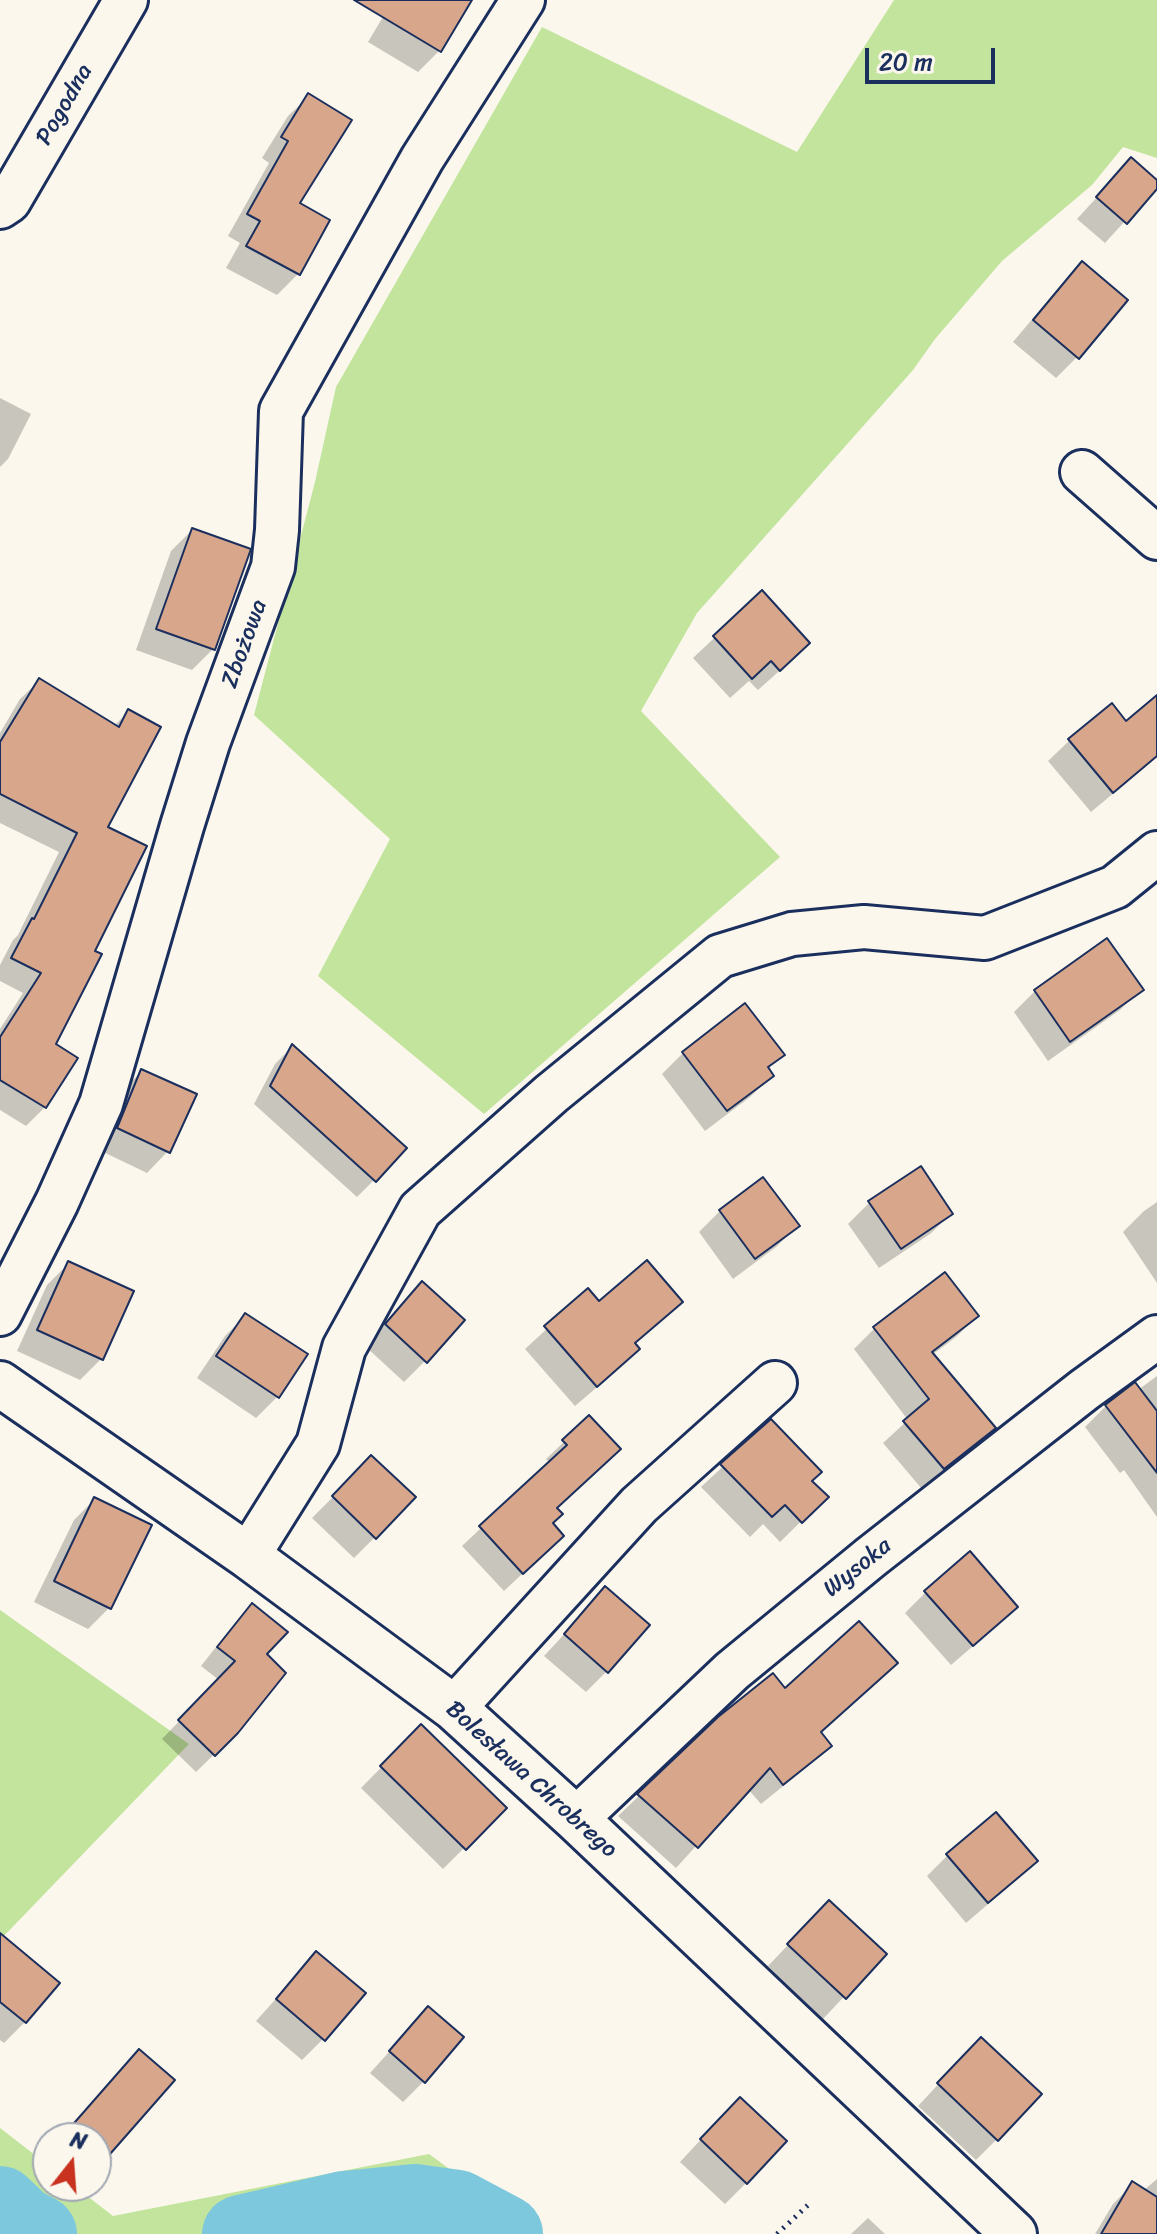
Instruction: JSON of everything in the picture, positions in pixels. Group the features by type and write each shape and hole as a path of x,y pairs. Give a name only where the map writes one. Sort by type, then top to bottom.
{"street":[{"name":"Pogodna","path":"0,207 9,201 126,0"},
{"name":"Zbożowa","path":"0,1314 57,1202 101,1104 208,743 273,567 281,411 422,159 523,0"},
{"path":"1082,472 1157,538"},
{"path":"248,1556 318,1444 344,1348 420,1210 551,1094 720,956 792,934 864,927 985,938 1115,887 1157,853"},
{"name":"Wysoka","path":"576,1819 732,1671 959,1488 1157,1337"},
{"path":"454,1708 639,1505 775,1383"},
{"name":"Bolesława Chrobrego","path":"0,1384 248,1556 454,1708 576,1819 1014,2234"}],"path":[{"path":"777,2234 808,2205"}],"green space":[{"path":"894,0 1157,0 1157,158 1123,147 1092,185 1002,261 935,339 913,370 697,613 641,711 780,857 484,1114 318,976 390,839 254,715 315,482 336,387 542,27 797,152"},
{"path":"0,1610 189,1744 0,1940"},
{"path":"0,2128 32,2153 32,2202 95,2202 113,2216 429,2154 538,2234 0,2234"}],"building":[{"path":"354,0 472,0 441,52"},
{"path":"308,93 352,120 300,203 330,220 300,275 246,246 260,221 247,214 288,141 281,137"},
{"path":"1131,157 1157,180 1157,189 1127,224 1096,197"},
{"path":"1082,261 1128,300 1079,359 1033,320"},
{"path":"192,528 251,549 215,650 156,629"},
{"path":"762,590 810,643 780,671 771,661 752,679 713,636"},
{"path":"39,678 119,727 128,709 161,727 108,827 147,846 95,951 102,954 56,1044 78,1058 46,1108 0,1080 0,1037 41,973 11,958 77,833 0,794 0,742"},
{"path":"1157,695 1157,756 1113,793 1068,739 1112,703 1126,721"},
{"path":"1107,938 1144,990 1070,1042 1034,990"},
{"path":"745,1003 785,1055 768,1067 774,1076 727,1111 682,1052"},
{"path":"292,1044 407,1148 376,1182 270,1086"},
{"path":"141,1069 197,1094 170,1153 117,1128"},
{"path":"921,1166 953,1214 901,1249 868,1201"},
{"path":"763,1177 800,1226 755,1259 719,1210"},
{"path":"647,1260 683,1302 635,1343 640,1349 597,1387 544,1326 588,1288 599,1301"},
{"path":"68,1261 134,1291 103,1360 37,1330"},
{"path":"945,1272 979,1316 932,1352 996,1428 944,1469 903,1421 929,1399 873,1327"},
{"path":"422,1281 465,1320 427,1363 385,1324"},
{"path":"245,1313 308,1354 279,1398 216,1356"},
{"path":"1135,1382 1157,1411 1157,1473 1105,1405"},
{"path":"589,1415 621,1449 557,1508 563,1514 553,1523 564,1536 523,1574 479,1526 567,1445 562,1440"},
{"path":"771,1419 822,1472 812,1481 829,1497 802,1523 785,1505 772,1517 720,1464"},
{"path":"371,1455 416,1497 376,1539 332,1496"},
{"path":"94,1497 152,1525 111,1609 54,1581"},
{"path":"970,1551 1018,1607 973,1646 924,1591"},
{"path":"605,1586 650,1625 608,1673 564,1634"},
{"path":"252,1603 288,1632 267,1654 286,1673 238,1733 215,1756 178,1720 235,1661 217,1647"},
{"path":"859,1621 898,1663 821,1732 832,1746 783,1785 770,1768 698,1848 637,1794 718,1717 773,1673 785,1688"},
{"path":"421,1724 507,1808 466,1850 380,1766"},
{"path":"996,1812 1038,1861 988,1903 946,1854"},
{"path":"829,1900 887,1954 846,1999 787,1944"},
{"path":"0,1933 60,1983 26,2023 0,2002"},
{"path":"316,1951 366,1993 325,2041 276,1999"},
{"path":"428,2006 464,2037 425,2083 389,2051"},
{"path":"981,2037 1042,2094 998,2141 937,2083"},
{"path":"139,2049 175,2080 112,2152 112,2122 75,2122"},
{"path":"740,2097 787,2141 747,2184 700,2139"},
{"path":"1132,2181 1157,2197 1157,2234 1101,2234"}],"waterway":[{"path":"241,2234 344,2210 414,2203 457,2209 504,2234"},
{"path":"0,2205 21,2225 38,2234"}]}
